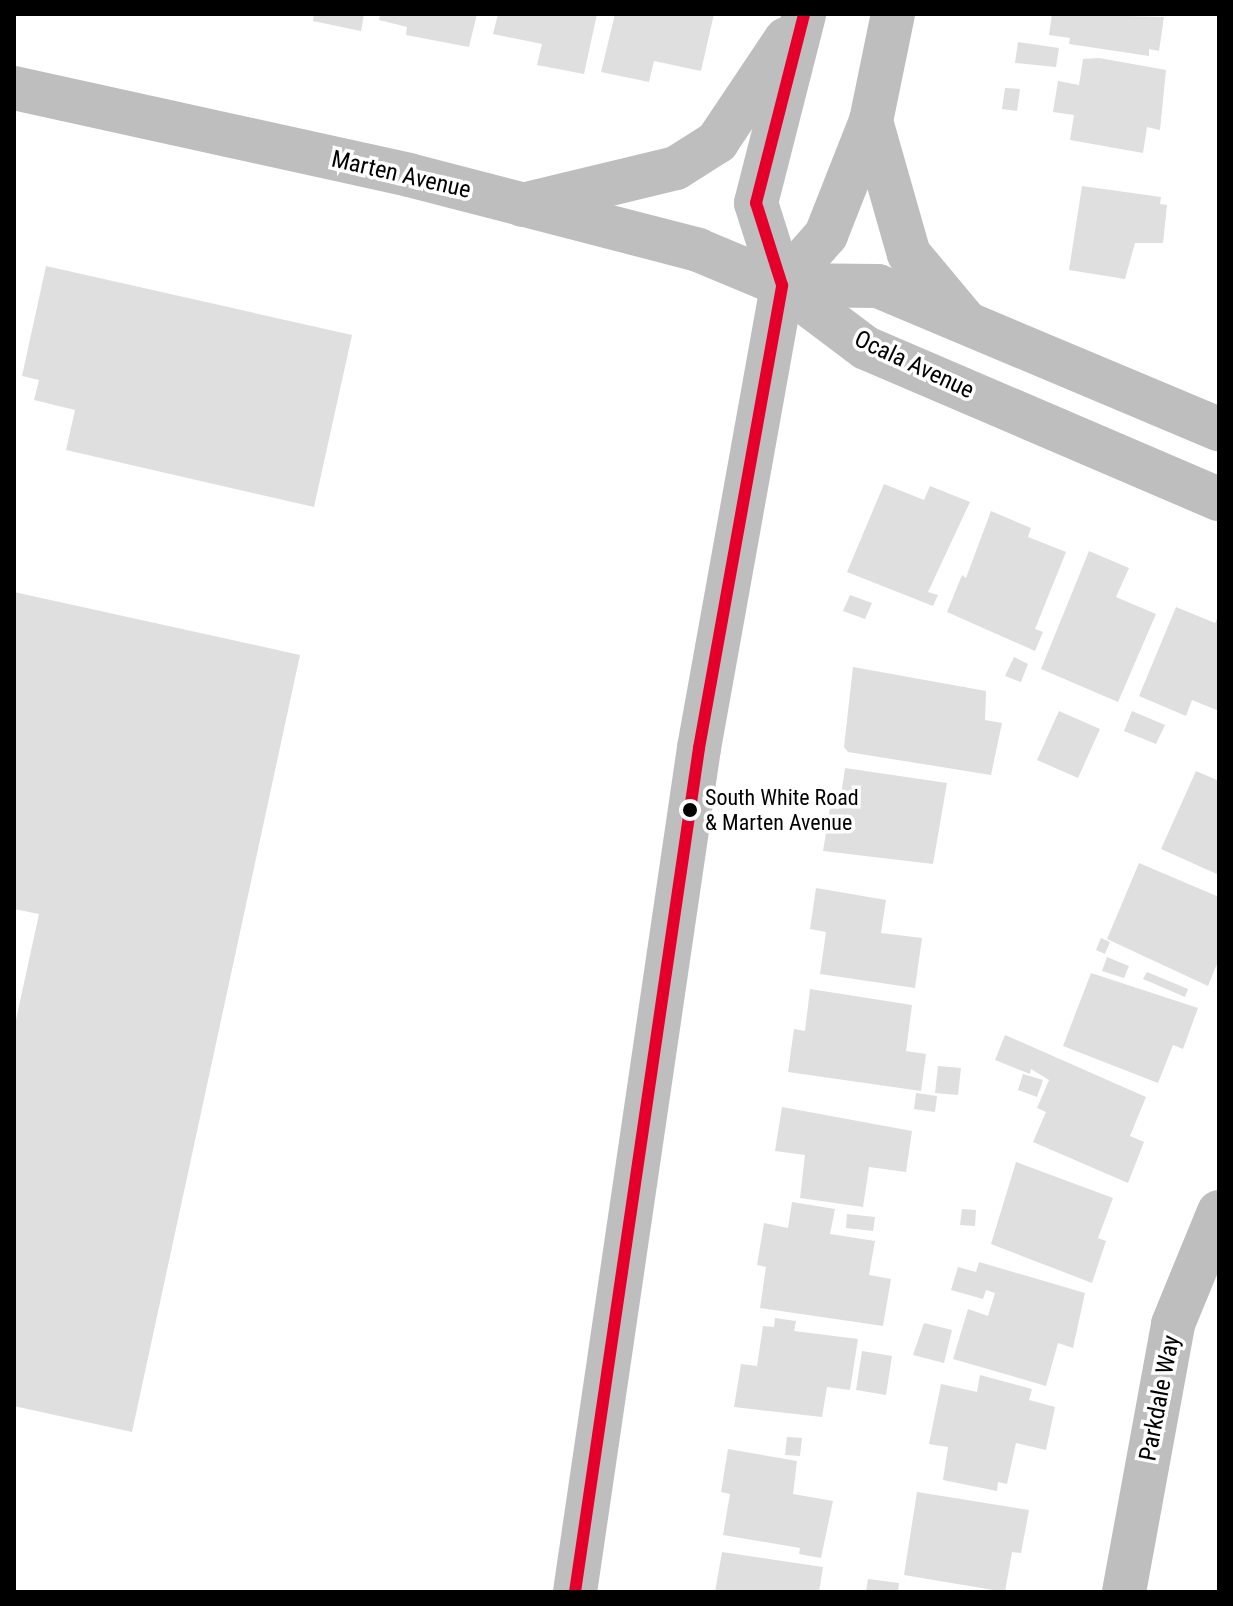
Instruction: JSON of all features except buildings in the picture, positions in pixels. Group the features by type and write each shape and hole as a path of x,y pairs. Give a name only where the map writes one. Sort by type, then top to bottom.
{"main road":[{"path":"523,205 676,168 717,142 803,14"},
{"path":"575,1592 699,748 782,285 756,203 803,14"},
{"path":"782,285 826,235 871,121 893,14"},
{"name":"Marten Avenue","path":"14,88 523,205 698,250 782,285"},
{"path":"871,121 909,254 965,321"},
{"path":"782,285 878,286 1219,429"},
{"name":"Ocala Avenue","path":"782,285 866,348 1219,499"},
{"name":"Parkdale Way","path":"1124,1592 1173,1324 1219,1212"}],"transit line":[{"path":"575,1592 699,748 782,285 756,203 804,14"}],"place":[{"name":"South White Road & Marten Avenue","path":"690,810"}]}
